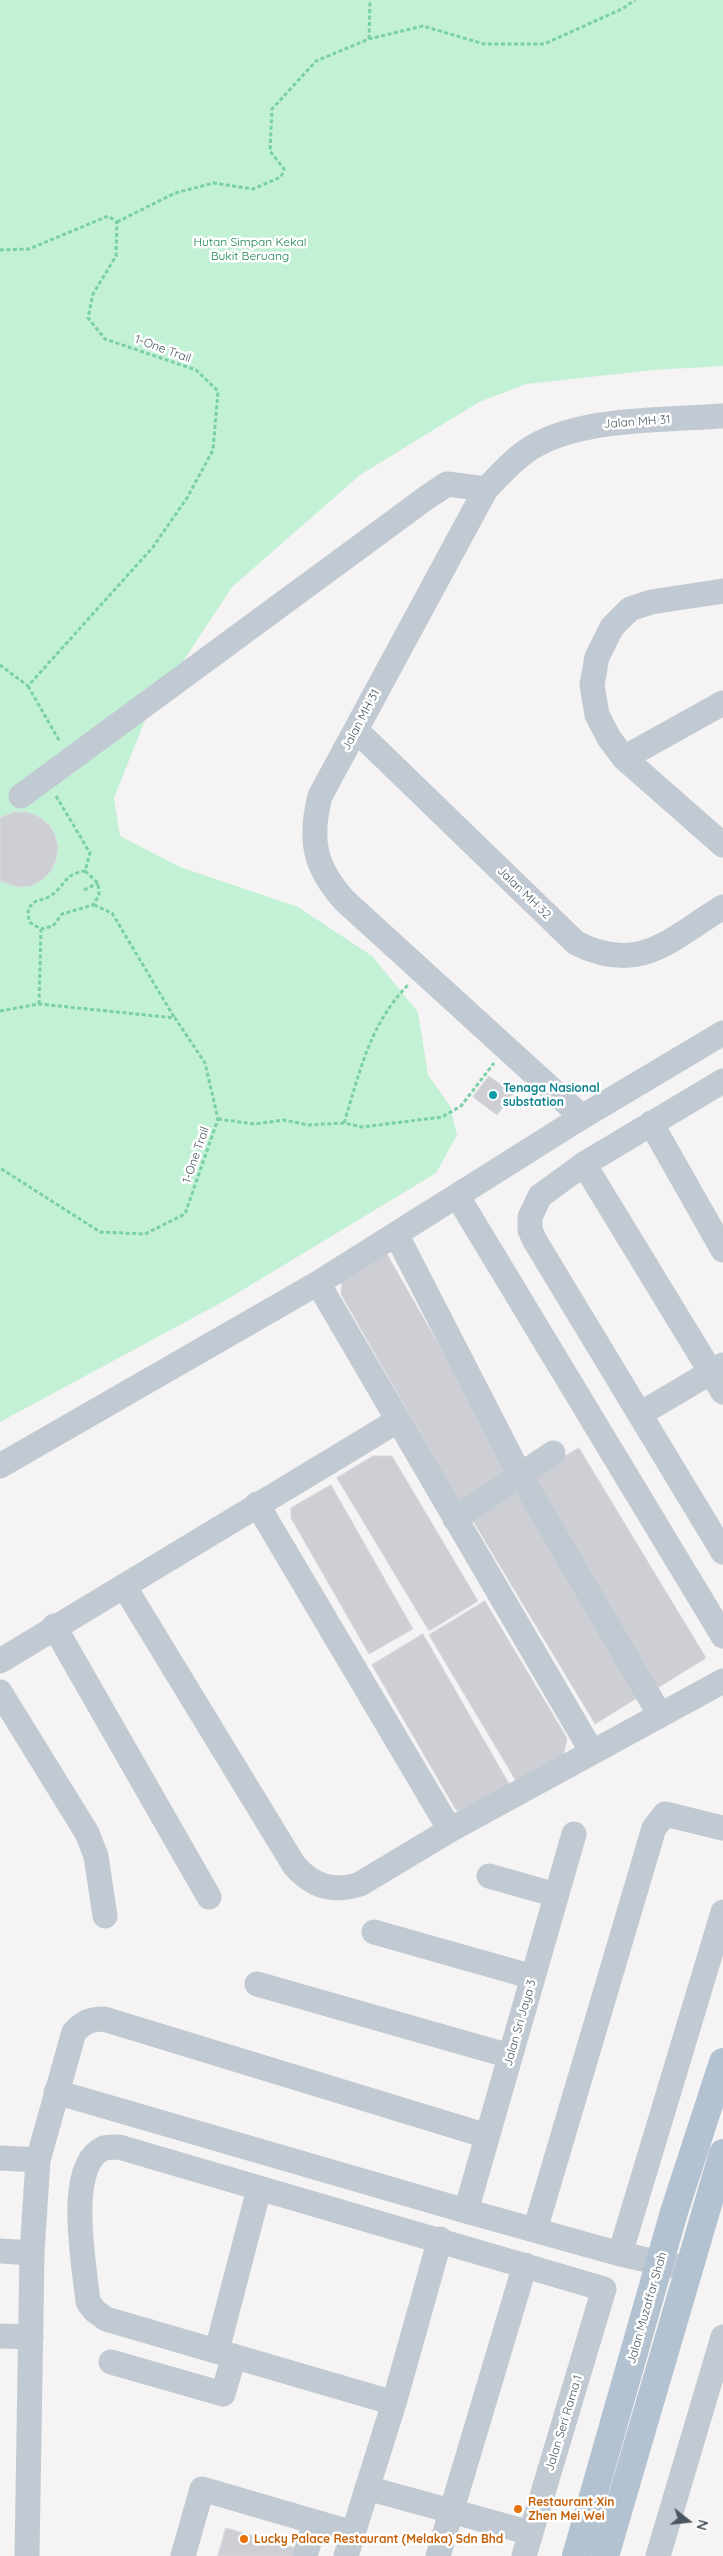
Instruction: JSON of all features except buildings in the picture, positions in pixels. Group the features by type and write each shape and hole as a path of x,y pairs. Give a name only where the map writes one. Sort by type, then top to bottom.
{"main road":[{"name":"Jalan Muzaffar Shah","path":"576,2556 660,2263 723,2062"},
{"path":"605,2556 723,2153"}],"street":[{"name":"Jalan MH 31","path":"582,1117 345,901 328,882 318,863 314,841 314,818 320,796 486,489 525,451 555,437 588,426 723,416"},
{"path":"21,796 447,484 486,489"},
{"path":"723,591 651,602 630,608 612,627 597,657 592,685 597,714 624,758 723,845"},
{"path":"624,758 723,703"},
{"name":"Jalan MH 32","path":"356,730 576,943 596,953 622,957 646,954 723,907"},
{"path":"0,1466 318,1283 458,1197 582,1117 723,1034"},
{"path":"722,1083 584,1164 540,1196 530,1217 530,1230 723,1552"},
{"path":"651,1123 723,1250"},
{"path":"584,1164 719,1376 640,1414"},
{"path":"458,1197 723,1636"},
{"path":"396,1234 520,1475 660,1715"},
{"path":"318,1283 592,1752"},
{"path":"0,1661 54,1626 124,1586 397,1421"},
{"path":"455,1519 553,1454"},
{"path":"257,1504 450,1830"},
{"path":"124,1586 294,1865 304,1877 316,1885 346,1888 360,1884 450,1830 723,1681"},
{"path":"54,1626 209,1897"},
{"path":"0,1692 87,1833 96,1856 105,1916"},
{"path":"535,2230 654,1828 665,1814 723,1828"},
{"name":"Jalan Sri Jaya 3","path":"466,2211 574,1834"},
{"path":"489,1876 556,1895"},
{"path":"620,2254 723,1912"},
{"path":"374,1932 533,1977"},
{"path":"257,1984 510,2056"},
{"path":"28,2556 32,2253 38,2160 74,2032 91,2019 104,2019 487,2136"},
{"path":"56,2092 620,2254 690,2269"},
{"path":"394,2403 106,2319 95,2311 88,2302 79,2199 82,2183 95,2154 105,2148 119,2147 525,2265 438,2556"},
{"path":"0,2158 38,2160"},
{"path":"111,2362 223,2394 225,2353 260,2188"},
{"path":"183,2556 202,2489 315,2522 349,2545 394,2403 440,2239"},
{"path":"0,2251 32,2253"},
{"name":"Jalan Seri Rama 1","path":"525,2265 604,2289 528,2545"},
{"path":"0,2336 31,2337"},
{"path":"658,2556 718,2376 723,2337"},
{"path":"367,2488 452,2511 528,2545"},
{"path":"305,2556 315,2522"}],"path":[{"path":"369,40 370,0"},
{"path":"0,250 29,249 108,216 117,222 175,193 214,183 253,189 281,177 284,169 270,150 272,109 316,61 369,40 423,26 484,44 544,44 622,9 635,0"},
{"name":"1-One Trail","path":"28,686 153,547 187,498 213,450 218,391 196,370 105,339 88,318 94,294 116,256 117,222"},
{"path":"0,665 28,686 70,759"},
{"path":"46,778 90,853 85,871"},
{"path":"85,871 98,883 99,896 94,905 62,914 54,926 40,929 29,922 28,910 35,899 50,896 73,872 85,871"},
{"path":"84,890 98,883"},
{"name":"1-One Trail","path":"0,1168 100,1232 145,1234 185,1214 218,1119 205,1063 174,1018 112,913 94,905"},
{"path":"40,929 40,1004"},
{"path":"344,1123 372,1034 397,996 422,970"},
{"path":"0,1011 40,1004 174,1018"},
{"path":"218,1119 254,1124 284,1120 308,1125 344,1123 362,1128 442,1117 461,1106 506,1046"}],"green space":[{"name":"Hutan Simpan Kekal Bukit Beruang","path":"0,0 723,0 723,366 653,370 526,384 479,402 360,475 232,587 146,718 114,798 120,836 180,867 298,907 372,956 418,1012 428,1075 450,1106 457,1135 436,1173 226,1300 0,1422"}],"place":[{"name":"Tenaga Nasional substation","path":"493,1095"},
{"name":"Restaurant Xin Zhen Mei Wei","path":"518,2509"},
{"name":"Lucky Palace Restaurant (Melaka) Sdn Bhd","path":"244,2539"}]}
